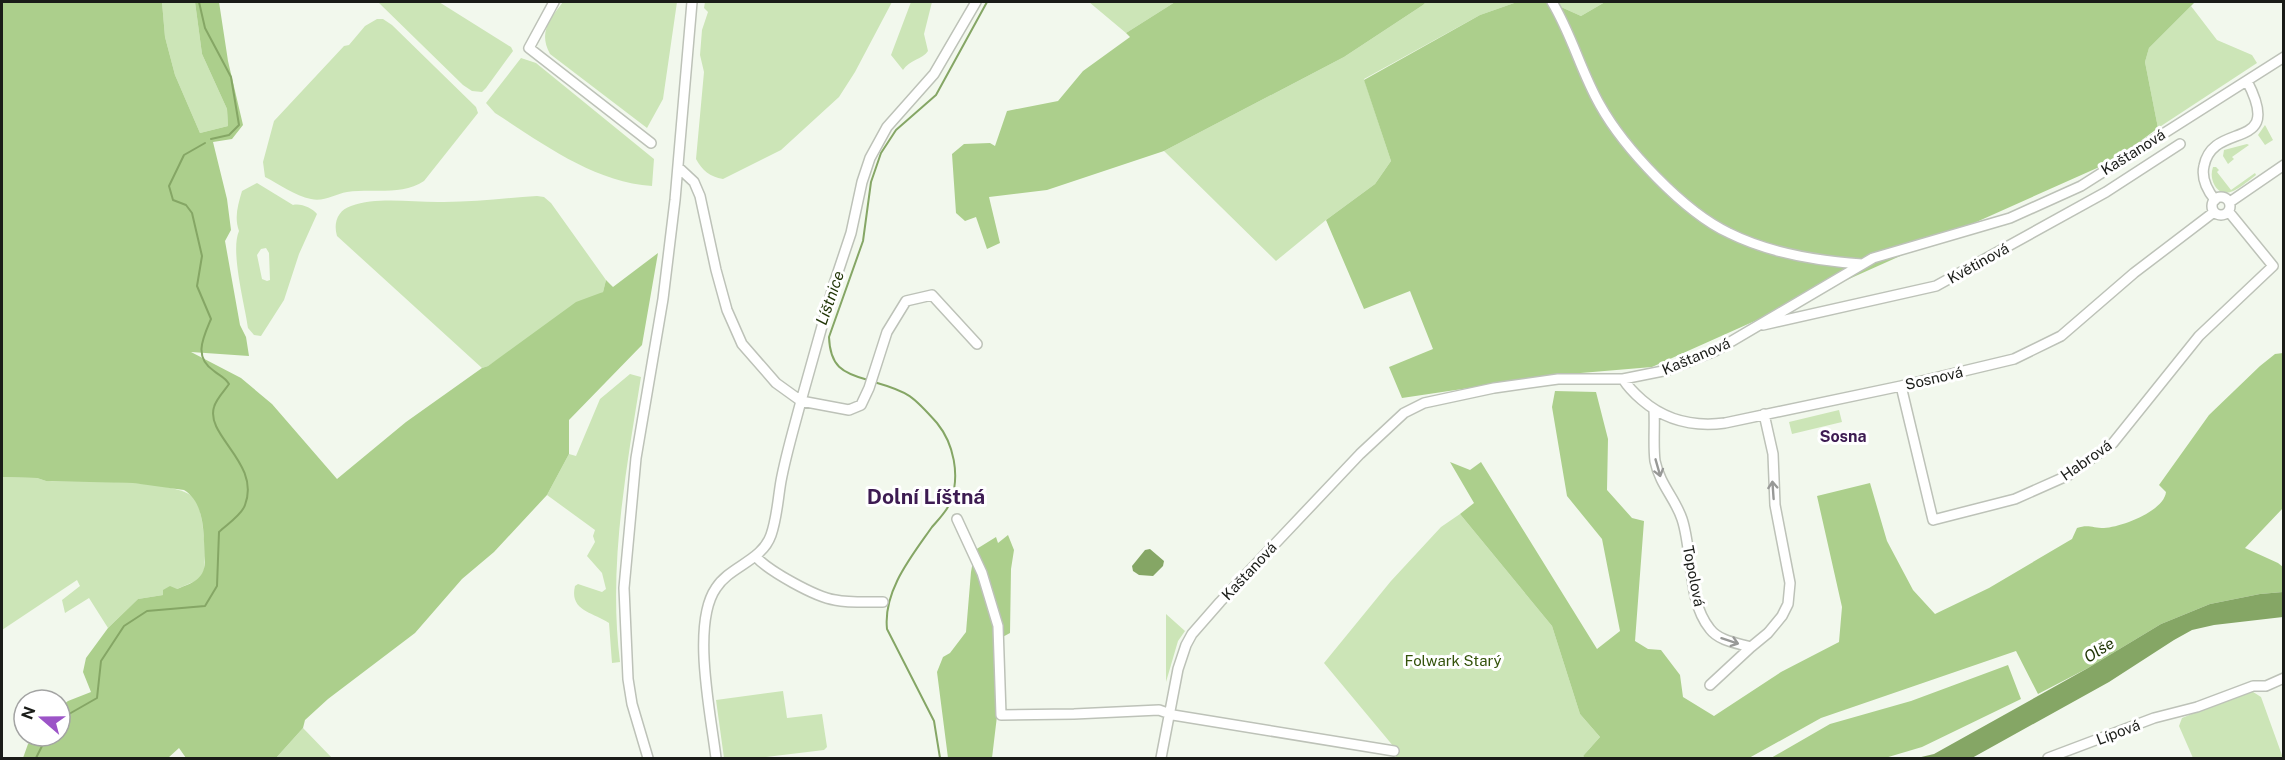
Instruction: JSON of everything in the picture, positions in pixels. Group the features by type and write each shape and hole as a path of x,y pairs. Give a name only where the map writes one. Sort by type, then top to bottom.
{"street":[{"path":"554,2 529,48 651,143"},
{"path":"648,759 639,731 628,679 624,588 636,458 663,299 679,168 692,2"},
{"path":"716,759 704,654 705,610 715,588 730,571 756,557 770,537 787,450 833,287 851,233 862,182 870,158 887,128 934,74 976,2"},
{"path":"1552,2 1569,31 1587,81 1613,126 1637,156 1690,207 1728,233 1756,244 1826,260 1863,264"},
{"name":"Kaštanová","path":"1161,759 1168,714 1182,655 1192,634 1360,454 1404,412 1424,403 1504,387 1558,379 1623,379 1668,370 1715,351 1873,258 2010,218 2081,186 2283,57"},
{"path":"2215,200 2207,189 2204,178 2204,167 2208,155 2219,143 2252,132 2261,117 2260,103 2247,81"},
{"name":"Květinová","path":"1755,327 1936,286 2106,192 2180,144"},
{"path":"2215,200 2212,207 2214,212 2223,214 2283,165"},
{"path":"679,168 694,182 700,196 721,290 742,344 776,383 801,401 849,410 861,405 869,388 887,332 906,301 932,296 977,344"},
{"path":"2215,200 2225,200 2229,207"},
{"name":"Habrová","path":"1901,386 1933,520 2015,499 2069,475 2113,443 2199,336 2273,266 2229,207"},
{"name":"Sosnová","path":"1623,379 1654,410 1684,423 1705,426 1901,386 2014,358 2061,336 2134,273 2214,212"},
{"name":"Topolová","path":"1654,410 1655,460 1663,486 1681,517 1688,545 1694,590 1702,616 1718,637 1751,647"},
{"path":"1710,685 1768,633 1782,616 1788,604 1790,583 1774,506 1773,454 1764,414"},
{"path":"957,519 982,573 998,626 1001,715 1159,710 1168,714 1378,754 1394,752"},
{"path":"756,557 766,567 833,600 883,602"},
{"name":"Lípová","path":"2048,759 2067,755 2154,718 2197,708 2253,686 2266,686 2283,678"}],"green space":[{"path":"162,2 195,2 202,54 227,109 228,126 200,133 175,75 165,37"},
{"path":"378,2 439,2 511,47 513,51 482,92 472,91 463,85"},
{"path":"563,2 677,2 663,99 647,128 550,54 545,32 550,20"},
{"path":"705,2 892,2 839,97 781,150 723,179 707,172 696,159 704,72 700,55 702,30 708,12 704,8"},
{"path":"911,2 932,2 924,34 928,51 903,70 891,55"},
{"path":"1089,2 1175,2 1126,33"},
{"path":"1426,2 1517,2 1480,15 1364,79 1391,161 1375,184 1276,261 1164,151 1344,57"},
{"path":"1557,2 1605,2 1581,16 1561,7"},
{"path":"2191,6 2217,40 2252,55 2257,63 2158,128 2145,62 2149,48"},
{"path":"377,19 383,19 392,25 476,107 478,113 424,181 415,186 387,191 347,192 316,200 287,190 265,177 263,162 274,121 344,46 349,45 365,26"},
{"path":"521,58 536,63 654,159 652,186 631,183 589,169 550,149 495,113 486,103"},
{"path":"2265,125 2273,140 2265,145 2258,135"},
{"path":"2249,145 2232,157 2234,159 2228,164 2223,156 2224,150"},
{"path":"2213,167 2219,170 2217,172 2231,190 2255,173 2256,175 2236,190 2224,193 2215,186 2212,176"},
{"path":"257,183 293,205 306,206 317,214 299,254 284,300 261,336 254,335 248,328 237,264 239,231 237,216 242,191","holes":["266,248 269,253 270,280 267,281 262,279 257,255 261,249"]},
{"path":"544,197 551,203 606,280 603,292 482,368 337,236 336,231 336,222 343,211 351,206 373,201 456,202"},
{"path":"630,374 641,377 617,554 617,626 620,662 612,663 609,623 579,606 574,594 575,586 578,584 602,592 606,589 602,573 587,556 595,542 593,536 595,530 547,495 569,454 576,456 600,399"},
{"path":"1839,410 1842,422 1792,434 1789,422"},
{"path":"2,477 37,478 46,481 125,482 169,487 185,492 195,499 200,513 205,555 204,571 200,579 163,595 138,599 108,628 89,598 65,613 62,600 80,586 77,580 2,630"},
{"name":"Folwark Starý","path":"1460,514 1552,626 1580,714 1600,737 1583,756 1585,758 1396,758 1394,747 1324,663 1391,581 1441,527"},
{"path":"1166,614 1185,631 1178,641 1166,682"},
{"path":"2250,690 2261,697 2283,758 2193,758 2179,726 2182,718"},
{"path":"783,691 787,718 822,714 827,747 824,750 757,758 724,758 716,700"},
{"path":"303,728 332,758 276,758"}],"shaded area":[{"path":"2,2 162,2 165,37 175,75 200,133 228,126 227,109 202,54 195,2 219,2 228,61 243,125 232,139 213,142 227,199 231,230 225,241 240,325 246,337 249,356 191,352 241,378 272,404 337,479 406,422 482,368 488,366 576,302 603,292 606,280 613,287 658,253 642,345 569,420 569,454 547,495 494,552 462,579 415,633 328,699 305,720 303,728 276,758 186,758 179,748 168,758 23,758 27,748 72,748 72,699 91,692 83,672 86,658 108,628 138,599 163,595 163,590 170,586 177,589 200,577 205,562 204,533 197,504 184,490 133,483 46,481 37,478 2,477"},
{"path":"1175,2 1426,2 1344,57 1164,151 1047,190 989,197 1000,243 987,249 976,217 965,221 956,213 952,154 964,144 990,143 995,146 1007,111 1058,101 1083,71 1130,37 1126,33"},
{"path":"1517,2 1549,2 1553,6 1581,16 1605,2 2195,2 2149,48 2145,62 2158,128 2115,160 1652,367 1557,375 1402,398 1389,367 1433,349 1410,291 1364,309 1326,220 1375,184 1391,161 1364,80 1480,15"},
{"path":"2283,353 2283,508 2245,548 2283,567 2283,592 2210,604 2161,624 2088,668 2038,694 2016,651 1821,718 1749,758 1585,758 1583,756 1600,737 1580,714 1552,626 1460,514 1474,503 1450,462 1470,470 1481,462 1597,649 1620,631 1602,539 1567,496 1552,407 1555,391 1596,392 1608,439 1607,490 1632,518 1644,521 1635,641 1648,649 1661,650 1680,675 1683,697 1714,716 1781,672 1839,642 1842,607 1817,496 1870,483 1887,541 1913,590 1935,614 1989,588 2072,539 2077,528 2112,527 2141,517 2158,506 2166,492 2159,485 2209,415 2260,366 2275,354"},
{"path":"1008,535 1014,550 1011,569 1010,633 997,640 997,716 992,758 948,758 937,672 943,657 950,653 966,632 975,550 996,537 998,543"},
{"path":"1150,549 1164,561 1163,566 1153,576 1139,575 1133,571 1132,566 1145,550"},
{"path":"2283,592 2283,617 2214,625 2192,630 2109,682 1972,758 1917,758 1934,754 2088,668 2161,624 2210,604"},
{"path":"2008,665 2021,699 1922,747 1885,758 1771,758 1830,724 1911,701"}],"waterway":[{"path":"199,2 205,28 231,77 239,125 229,135 211,139"},
{"name":"Líštnice","path":"868,380 839,367 832,355 829,337 863,241 871,182 881,153 896,130 936,95 987,2"},
{"path":"72,712 97,698 101,661 124,626 147,611 205,606 217,586 219,532 237,516 245,505 248,490 246,476 217,429 213,418 215,404 229,384 208,366 202,353 203,340 211,319 197,286 202,256 192,213 186,205 173,200 169,186 184,155 205,143"},
{"name":"Líštnice","path":"874,382 903,392 922,407 943,431 954,460 955,481 950,504 900,575 889,601 887,615 887,629 934,721 940,758"},
{"path":"36,758 41,748"}],"district":[{"name":"Sosna","path":"1843,436"},
{"name":"Dolní Líštná","path":"926,496"}],"water label":[{"name":"Olše","path":"2099,650"}]}
